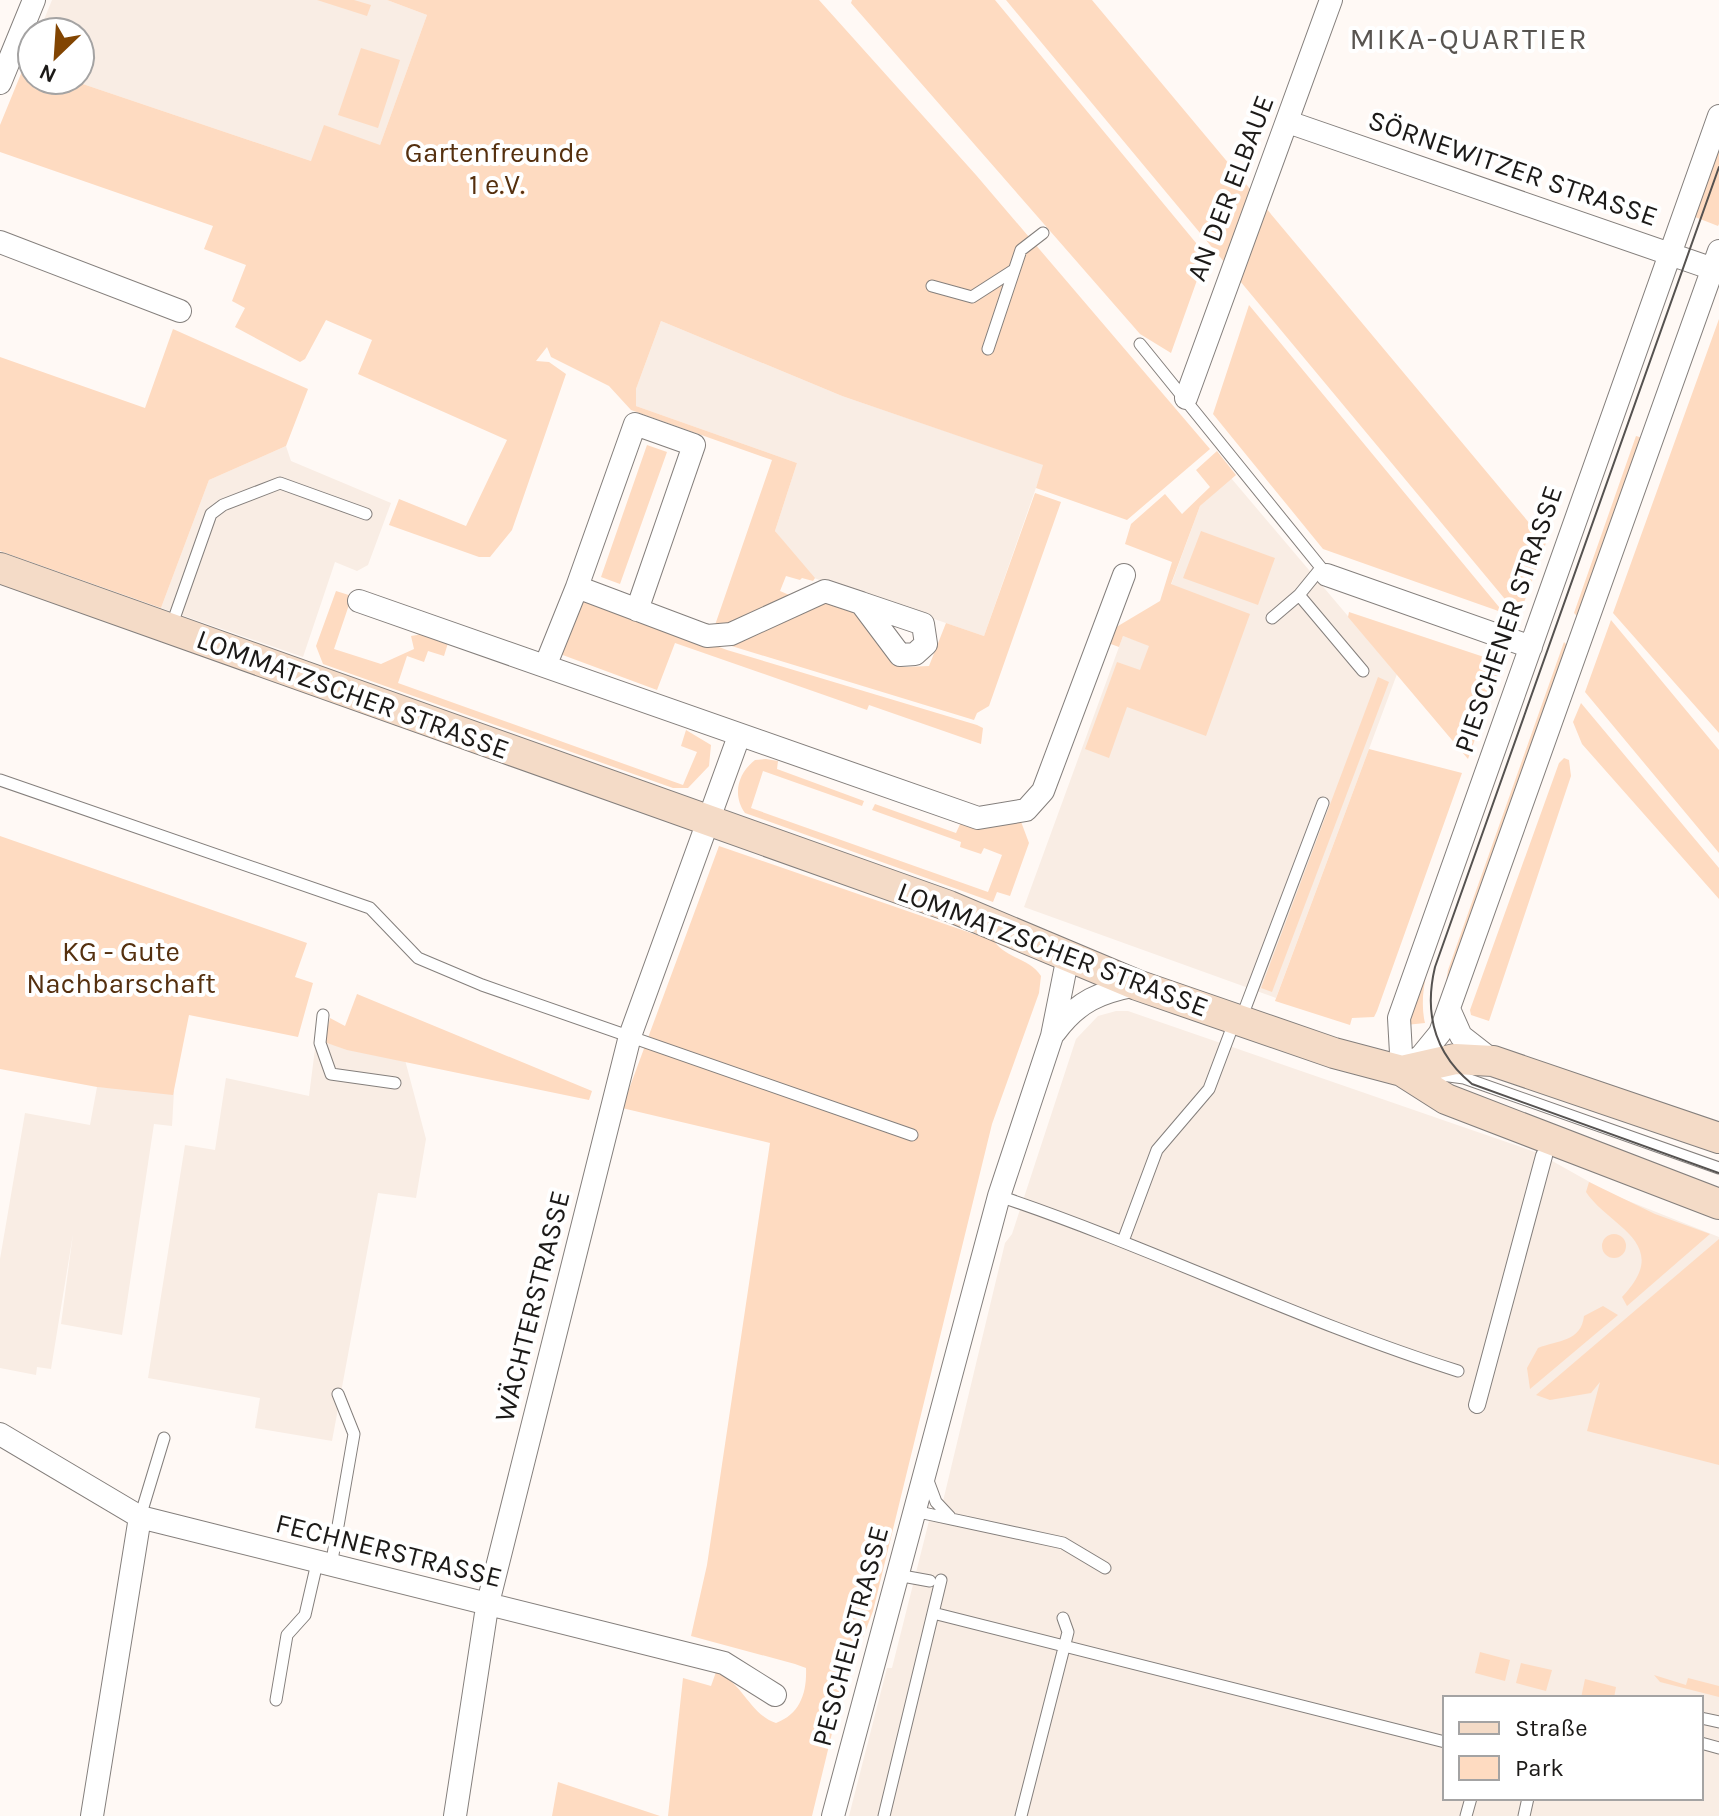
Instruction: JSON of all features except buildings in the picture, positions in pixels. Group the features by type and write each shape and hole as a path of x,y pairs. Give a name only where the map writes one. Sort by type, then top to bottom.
{"main road":[{"name":"LOMMATZSCHER STRASSE","path":"0,568 1005,927 1137,985 1362,1062 1402,1071 1446,1099 1719,1204"},
{"name":"LOMMATZSCHER STRASSE","path":"1402,1071 1455,1059 1489,1073 1719,1138"}],"street":[{"path":"0,83 34,0"},
{"name":"AN DER ELBAUE","path":"1186,398 1331,0"},
{"name":"PIESCHENER STRASSE","path":"1402,1071 1399,1018 1719,116"},
{"name":"SÖRNEWITZER STRASSE","path":"1288,122 1670,254 1717,263"},
{"path":"0,242 180,311"},
{"path":"1402,1071 1422,1055 1440,1033 1717,263"},
{"path":"546,664 635,424 694,445 637,610"},
{"path":"1324,572 1531,647"},
{"path":"359,601 546,664 739,736 978,818 1026,810 1043,791 1124,575"},
{"path":"577,587 707,636 731,634 825,591 861,603"},
{"path":"707,820 739,736"},
{"name":"WÄCHTERSTRASSE","path":"455,1816 487,1607 630,1036 707,820"},
{"path":"1052,1036 1068,956"},
{"path":"1052,1036 1080,1003 1107,991 1137,985"},
{"path":"1449,1009 1461,1036 1489,1073"},
{"name":"PESCHELSTRASSE","path":"833,1816 999,1196 1052,1036"},
{"path":"1479,1399 1544,1156"},
{"name":"FECHNERSTRASSE","path":"0,1434 140,1517 487,1607 724,1663 775,1695"},
{"path":"92,1816 140,1517"}],"lane":[{"path":"988,349 1021,250 1043,233"},
{"path":"932,286 972,297 1015,270"},
{"path":"1140,344 1324,572 1272,618"},
{"path":"170,628 211,514 223,505 280,483 366,514"},
{"path":"1299,595 1363,671"},
{"path":"0,780 370,908 418,958 482,985 912,1135"},
{"path":"1123,1241 1157,1150 1209,1089 1323,803"},
{"path":"323,1015 320,1043 331,1074 395,1083"},
{"path":"1440,1033 1455,1059"},
{"path":"1402,1071 1464,1078 1489,1073 1719,1168"},
{"path":"999,1196 1123,1241 1383,1346 1458,1371"},
{"path":"276,1700 287,1635 305,1615 324,1565 354,1434 338,1394"},
{"path":"140,1517 164,1438"},
{"path":"925,1472 936,1502 951,1517"},
{"path":"914,1511 1063,1543 1105,1568"},
{"path":"884,1816 933,1613 936,1580 897,1575"},
{"path":"933,1613 1443,1742"},
{"path":"1021,1816 1068,1632 1063,1618"}],"shaded area":[{"path":"52,0 387,0 427,15 380,145 311,161 96,88 96,16 46,16"},
{"path":"661,321 842,396 1044,465 984,636 811,577 775,531 797,463 636,406 636,389"},
{"path":"286,446 291,461 391,503 368,565 357,571 335,562 303,657 161,608 209,480"},
{"path":"1231,478 1397,674 1276,998 1024,907 1123,636 1149,645 1200,506"},
{"path":"1128,1011 1538,1153 1611,1194 1719,1237 1719,1816 849,1816 887,1668 892,1668 929,1521 938,1522 1005,1243 1012,1234 1076,1039 1098,1016"},
{"path":"316,1041 405,1060 426,1139 416,1198 378,1193 332,1441 255,1428 260,1398 148,1378 185,1145 215,1150 226,1078 309,1096"},
{"path":"97,1087 174,1091 172,1126 154,1124 122,1335 61,1324 73,1234 51,1369 37,1367 36,1375 0,1368 0,1259 25,1113 90,1125"}],"green space":[{"path":"317,0 354,0 371,5 367,16"},
{"name":"Gartenfreunde 1 e.V.","path":"387,0 819,0 976,175 1210,449 1127,520 1036,488 1043,465 842,396 661,321 636,389 636,406 797,463 775,531 815,578 813,581 786,576 780,591 794,597 759,617 714,628 772,460 631,410 609,386 551,357 547,347 536,361 549,362 566,374 512,530 490,557 479,557 389,525 399,499 466,526 507,440 358,374 372,340 326,320 305,359 300,362 235,327 245,308 232,301 246,265 204,249 213,226 0,152 0,125 16,86 16,96 96,96 96,88 311,161 324,125 380,145 427,15"},
{"path":"852,0 995,0 1206,255 1171,353 1140,334 851,3"},
{"path":"1006,0 1092,0 1546,543 1519,616"},
{"path":"361,48 400,60 378,128 338,115"},
{"path":"1719,132 1719,224 1718,226 1690,215"},
{"path":"1249,305 1504,613 1323,549 1213,414"},
{"path":"1719,319 1719,733 1613,613"},
{"path":"173,329 308,389 286,446 209,480 161,608 0,551 0,357 145,408"},
{"path":"1636,436 1643,438 1579,618 1574,613"},
{"path":"647,445 667,452 620,584 601,577"},
{"path":"1217,451 1236,475 1200,506 1171,584 1250,614 1206,736 1127,707 1109,758 1085,749 1117,662 1140,670 1149,646 1123,636 1119,647 1108,643 1113,629 1160,601 1172,562 1125,544 1131,524 1165,494 1182,514 1210,487 1196,470"},
{"path":"1035,493 1061,502 989,706 977,713 974,720 712,640 829,602 863,614 903,667 929,666 946,623 984,636"},
{"path":"1201,531 1275,558 1258,605 1183,578"},
{"path":"336,591 352,596 334,649 381,664 414,649 411,636 428,633 448,643 444,656 428,651 424,662 407,656 398,683 683,785 697,752 681,746 686,730 711,745 709,766 688,788 673,788 323,664 316,646"},
{"path":"589,598 727,650 977,725 983,728 981,744 869,705 867,710 675,643 657,690 560,654 578,602"},
{"path":"1349,612 1502,663 1468,759 1348,617"},
{"path":"1546,620 1550,625 1528,690 1524,689 1526,694 1434,946 1424,987 1425,1023 1406,1025"},
{"path":"1611,620 1719,750 1719,853 1585,692"},
{"path":"1564,642 1569,647 1443,1000 1448,970"},
{"path":"1378,677 1389,682 1272,992 1261,988"},
{"path":"1581,703 1719,868 1719,899 1582,744 1573,722"},
{"path":"1369,749 1462,773 1377,1011 1374,1017 1352,1018 1350,1025 1275,1001"},
{"path":"1564,758 1569,760 1571,776 1489,1021 1471,1015 1470,1010 1559,763"},
{"path":"755,760 778,761 777,769 864,801 862,806 763,771 751,808 988,892 1002,855 984,848 981,854 960,847 961,842 872,810 875,804 956,833 961,822 1020,819 1029,843 1010,896 997,892 993,902 745,813 738,792 741,778"},
{"name":"KG - Gute Nachbarschaft","path":"0,836 307,943 295,977 313,983 298,1037 189,1015 173,1095 97,1087 0,1069"},
{"path":"719,846 994,941 1041,976 1039,993 992,1124 873,1611 841,1696 812,1816 668,1816 683,1678 711,1686 716,1672 733,1683 759,1713 776,1723 791,1714 800,1702 806,1677 806,1668 795,1664 691,1636 707,1565 770,1143 622,1108"},
{"path":"357,994 592,1091 589,1100 347,1050 324,1042 330,1018 345,1026"},
{"path":"1589,1182 1655,1214 1710,1234 1627,1306 1622,1297 1636,1278 1642,1263 1640,1249 1632,1237 1586,1192"},
{"path":"1614,1234 1622,1238 1626,1246 1622,1254 1614,1258 1606,1254 1602,1246 1606,1238"},
{"path":"1719,1239 1719,1465 1587,1431 1600,1382 1591,1393 1550,1400 1536,1395"},
{"path":"1603,1306 1618,1315 1530,1389 1527,1368 1538,1348 1573,1335 1582,1325 1584,1316"},
{"path":"1480,1652 1510,1660 1505,1681 1475,1673"},
{"path":"1521,1663 1552,1670 1546,1691 1516,1683"},
{"path":"1654,1675 1686,1685 1688,1678 1719,1686 1719,1697 1660,1682"},
{"path":"1585,1679 1616,1687 1614,1696 1581,1696"},
{"path":"558,1782 660,1816 552,1816"}],"tram line":[{"path":"1719,167 1435,967 1431,1000 1435,1031 1441,1045 1459,1072 1472,1084 1719,1173"}],"district":[{"name":"MIKA-QUARTIER","path":"1469,39"}]}
